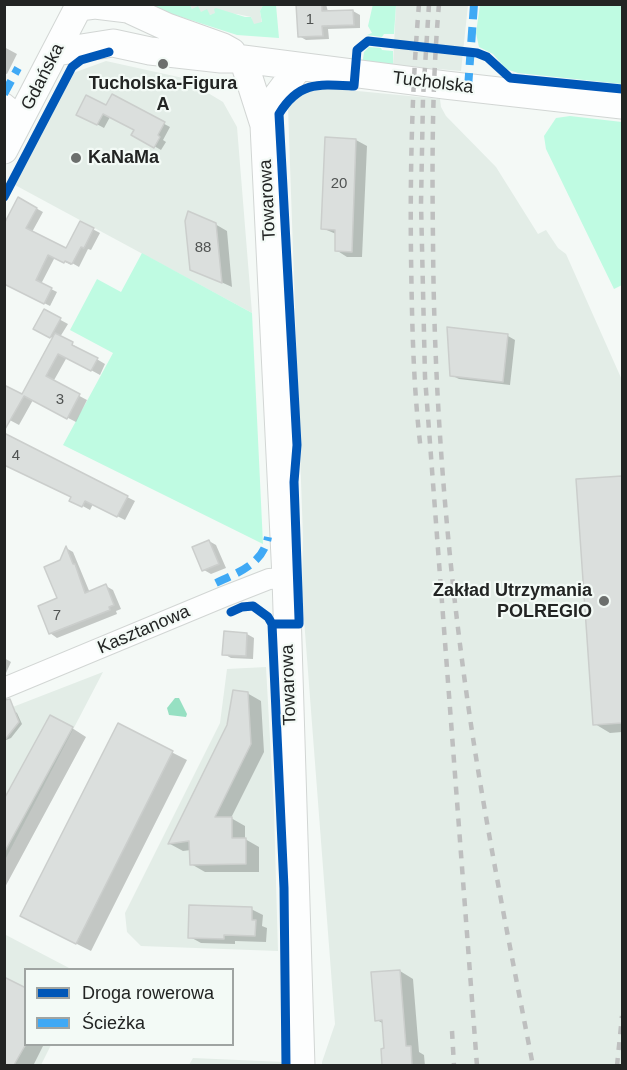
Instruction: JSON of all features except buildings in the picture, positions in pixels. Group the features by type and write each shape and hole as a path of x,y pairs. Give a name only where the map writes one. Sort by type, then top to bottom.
{"street":[{"name":"Tucholska","path":"79,6 127,7 167,27 223,46 243,59"},
{"path":"79,6 113,43"},
{"name":"Gdańska","path":"4,150 13,110 56,52 79,6"},
{"name":"Tucholska","path":"56,52 113,43 150,51 221,60 243,59 622,105"},
{"name":"Towarowa","path":"243,59 264,125 286,578 302,1065"},
{"name":"Towarowa","path":"264,125 274,100 299,67"},
{"name":"Kasztanowa","path":"4,688 232,593 269,579 286,578"}],"shaded area":[{"path":"373,4 396,5 394,34 384,34 382,37 367,35 372,33 368,26"},
{"path":"153,5 190,5 192,9 198,6 201,12 207,9 210,15 215,13 216,8 251,17 254,24 262,22 260,11 263,5 276,5 279,38 237,35 172,14"},
{"path":"190,5 263,5 260,11 262,23 253,25 251,17 237,14 210,15 192,9"},
{"path":"396,5 468,5 461,71 393,65"},
{"path":"480,5 622,5 622,84 518,73 506,69 493,54 479,47 476,33"},
{"path":"369,47 393,51 393,65 362,66 364,52"},
{"path":"106,61 183,78 223,102 237,127 252,313 15,185 73,73"},
{"path":"309,89 337,89 440,99 446,116 496,167 538,234 546,230 558,248 566,254 622,380 622,1065 322,1065 335,1024 302,593 303,538 288,107"},
{"path":"570,116 622,122 622,285 614,289 546,149 544,136 556,118"},
{"path":"142,253 252,313 263,544 63,445 113,353 70,330 97,279 121,292"},
{"path":"266,667 274,811 278,951 141,946 127,932 125,913 220,723 227,669"},
{"path":"103,672 5,860 5,710"},
{"path":"175,698 179,698 187,714 186,717 169,715 167,708"},
{"path":"4,934 69,968 24,968 24,1046 50,1046 41,1065 5,1065"},
{"path":"193,1058 284,1062 284,1065 189,1065"}],"railway":[{"path":"419,4 413,98 411,224 413,353 421,451"},
{"path":"429,4 423,98 421,203 425,377 477,1066"},
{"path":"439,4 434,93 433,211 436,366 444,490 456,614 473,738 533,1066"},
{"path":"617,1066 622,1016"},
{"path":"452,1031 454,1066"}],"marked path":[{"path":"468,88 474,4"},
{"path":"4,94 18,68"},
{"path":"216,583 241,571 255,561 261,554 268,537"}],"cycle path":[{"path":"272,624 299,624 294,482 297,445 279,114 294,95 302,90 320,85 354,86 357,50 368,41 477,53 487,57 510,78 622,89"},
{"path":"4,197 72,67 81,60 109,52"},
{"path":"231,612 242,607 253,606 268,617 272,624 284,888 286,1066"}],"place":[{"name":"Tucholska-Figura A","path":"163,64"},
{"name":"KaNaMa","path":"76,158"},
{"name":"Zakład Utrzymania POLREGIO","path":"604,601"}]}
